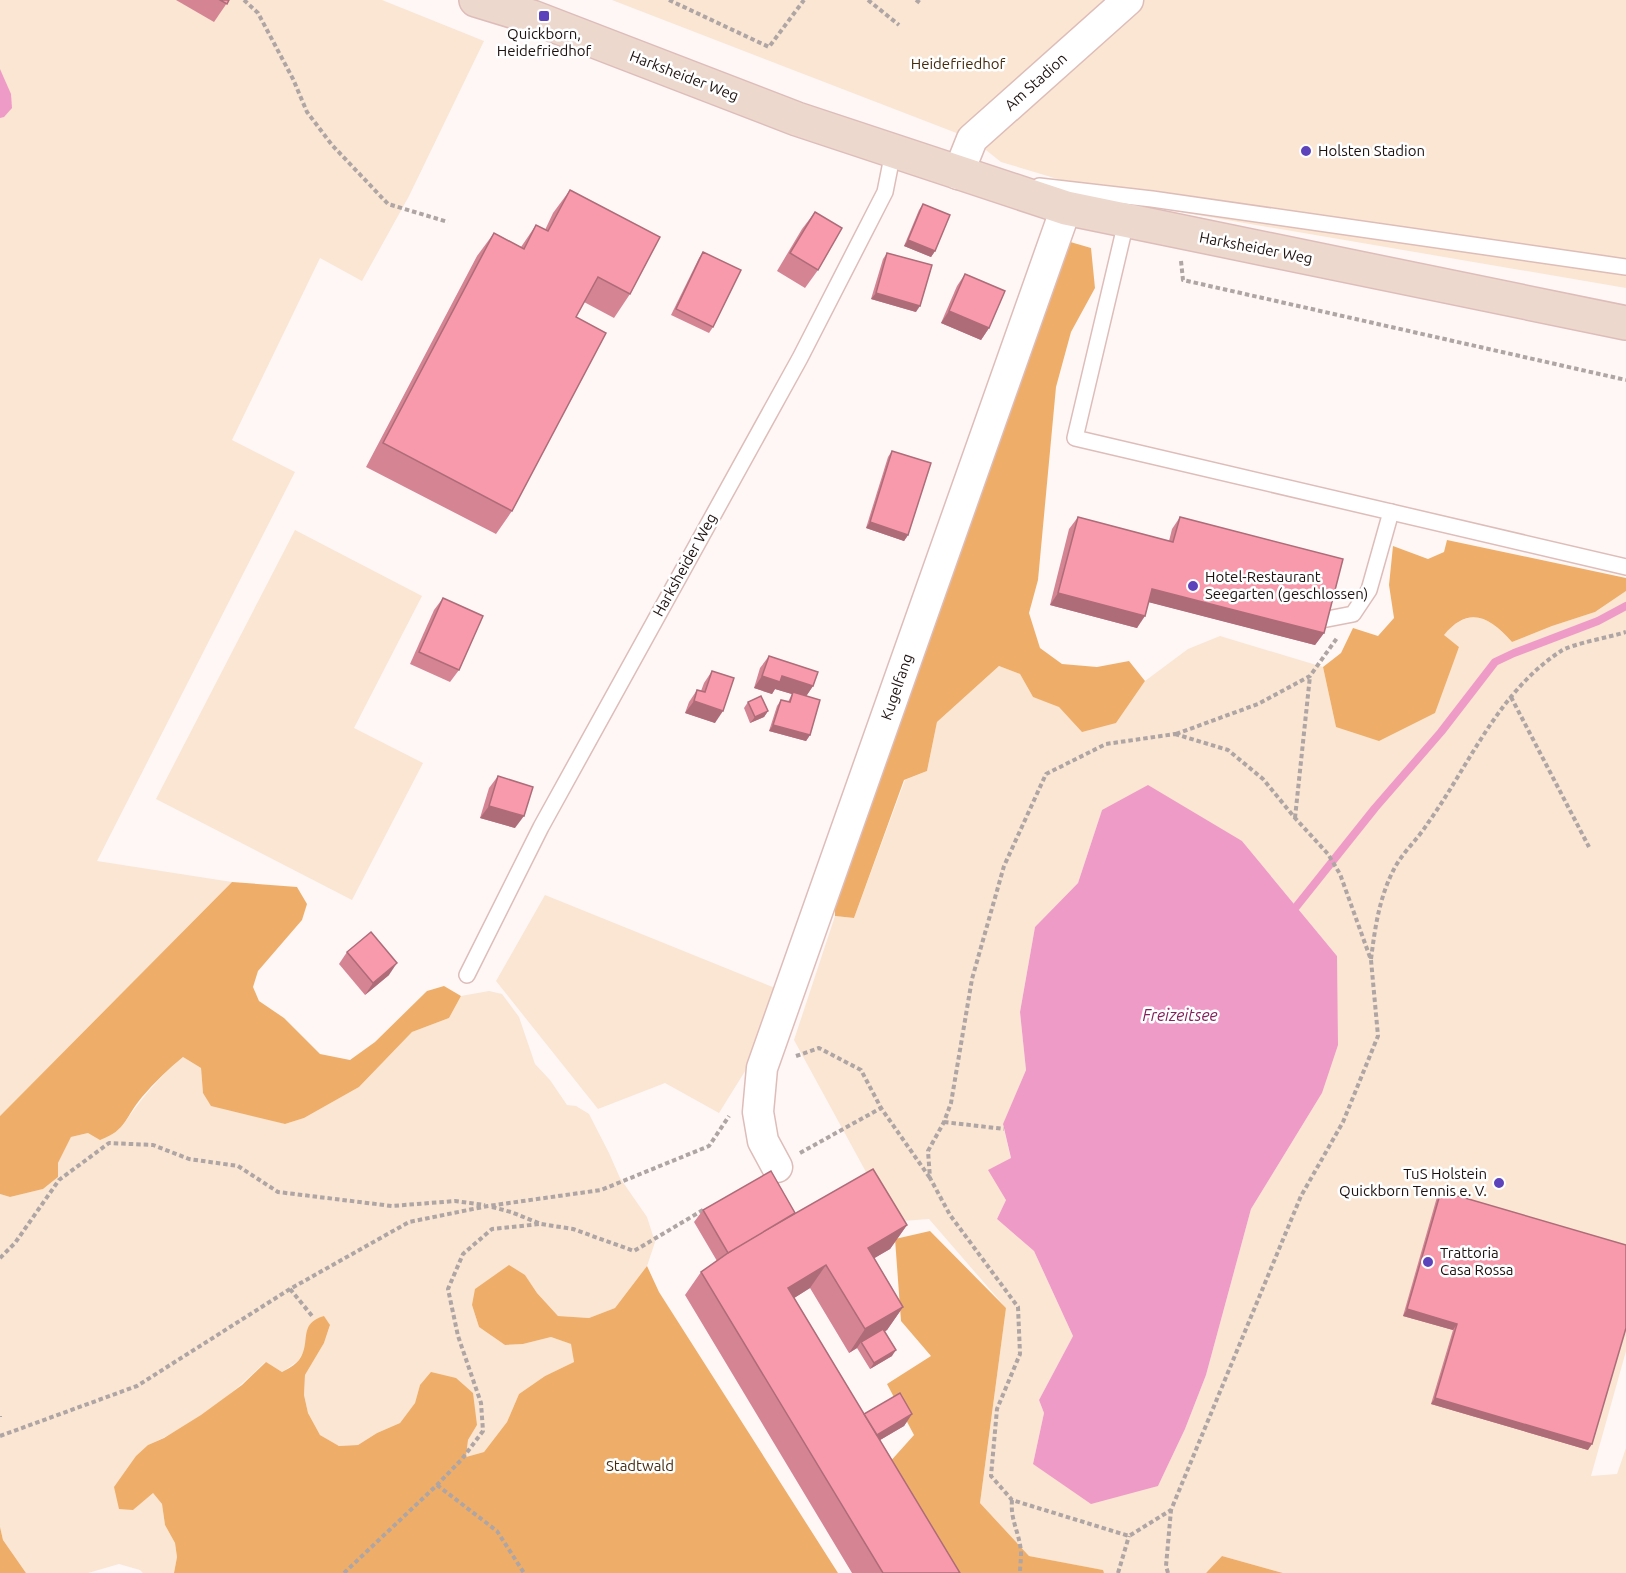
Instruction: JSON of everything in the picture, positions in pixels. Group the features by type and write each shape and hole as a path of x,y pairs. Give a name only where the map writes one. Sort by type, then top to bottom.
{"main road":[{"name":"Harksheider Weg","path":"476,0 532,17 797,119 1065,208 1178,233 1626,322"}],"street":[{"name":"Am Stadion","path":"968,177 972,139 1128,0"},
{"name":"Kugelfang","path":"777,1167 763,1141 758,1112 762,1068 1065,208"}],"lane":[{"name":"Harksheider Weg","path":"466,975 541,827 800,358 885,192 892,152"},
{"path":"968,177 1152,199 1626,267"},
{"path":"1126,222 1075,438 1626,567"},
{"path":"1322,620 1353,614 1369,590 1391,512"}],"path":[{"path":"244,0 258,13 293,79 307,112 338,152 388,204 448,222"},
{"path":"669,0 769,47 804,0"},
{"path":"868,0 899,25"},
{"path":"1178,233 1183,280 1626,380"},
{"path":"930,1178 927,1151 944,1122 951,1103 972,979 1004,866 1046,774 1106,744 1175,734 1258,704 1310,676 1353,614"},
{"path":"1167,1573 1171,1510 1301,1196 1343,1122 1378,1036 1371,960 1379,907 1394,868 1429,823 1476,744 1528,676 1563,650 1626,632"},
{"path":"1295,818 1310,676"},
{"path":"1511,697 1589,847"},
{"path":"1175,734 1228,750 1263,779 1328,854 1340,874 1371,960"},
{"path":"824,1138 881,1108 930,1178 950,1215 1018,1307 1020,1354 997,1409 992,1476 1012,1500 1129,1536"},
{"path":"944,1122 1004,1129"},
{"path":"0,1258 15,1244 59,1180 109,1143 153,1145 189,1159 238,1166 278,1192 392,1206 455,1201 511,1212 541,1224"},
{"path":"0,1436 137,1386 290,1289 409,1222 488,1206 601,1190"},
{"path":"344,1573 437,1485 462,1459 483,1431 481,1403 458,1336 448,1289 463,1254 492,1229 541,1224 573,1228 634,1251 707,1208"},
{"path":"290,1289 313,1317"},
{"path":"437,1485 496,1531 524,1573"},
{"path":"1012,1500 1011,1514 1017,1530 1021,1553 1020,1573"},
{"path":"1118,1573 1129,1536 1171,1510"}],"green space":[{"path":"0,0 382,0 484,41 409,196 362,281 320,258 232,440 295,472 97,861 232,882 0,1116"},
{"name":"Holsten Stadion","path":"612,0 1626,0 1626,288 1151,207 1001,162 972,139"},
{"path":"1067,241 1091,248 1095,288 1071,332 1056,387 1038,580 1029,613 1040,648 1062,664 1097,667 1129,661 1145,681 1116,723 1082,732 1059,707 1033,697 1020,674 999,666 937,722 927,771 904,780 854,918 835,916 834,871"},
{"path":"295,530 422,596 354,728 423,763 352,900 156,799"},
{"path":"1447,540 1626,578 1626,591 1595,612 1512,642 1496,626 1487,621 1471,617 1462,620 1444,635 1459,647 1435,713 1379,741 1336,727 1323,667 1341,653 1353,628 1378,636 1394,618 1389,585 1393,546 1428,559 1444,552"},
{"path":"1626,591 1626,1351 1591,1476 1617,1474 1626,1448 1626,1573 1283,1573 1222,1556 1206,1573 1104,1573 1102,1570 1029,1556 980,1503 1006,1308 929,1219 889,1222 866,1172 794,1040 835,916 854,918 905,780 927,771 937,722 999,666 1020,674 1033,697 1116,723 1145,681 1188,649 1220,636 1323,667 1336,727 1450,668 1459,647 1443,635 1462,620 1479,618 1487,621 1512,642 1595,612","holes":["1102,810 1242,841 1337,956 1322,1093 1251,1209 1206,1375 1185,1429 1158,1486 1033,1464 1044,1413 1039,1400 1073,1336 1034,1251 997,1219 1006,1200 1011,1159 1003,1125 1026,1070 1020,1012 1035,927 1078,883"]},
{"path":"232,882 297,887 307,904 302,920 258,971 253,987 259,1001 284,1018 320,1054 350,1060 375,1042 427,991 444,986 461,996 449,1018 412,1032 359,1087 304,1118 285,1124 211,1106 203,1093 201,1068 183,1057 147,1091 116,1132 100,1140 88,1133 71,1137 58,1163 58,1177 43,1189 10,1197 0,1194 0,1116"},
{"path":"545,895 775,988 747,1068 719,1113 665,1083 598,1109 496,981"},
{"path":"489,991 502,994 519,1017 535,1064 550,1080 567,1105 576,1106 589,1114 620,1178 647,1217 655,1242 647,1266 615,1308 589,1318 558,1316 537,1293 525,1275 472,1305 479,1327 505,1345 523,1344 551,1337 572,1344 574,1362 545,1376 519,1394 507,1422 484,1452 466,1457 468,1440 477,1425 420,1385 415,1403 400,1423 377,1433 358,1445 339,1446 320,1435 308,1413 304,1395 305,1375 324,1343 330,1326 324,1316 298,1361 282,1372 265,1362 211,1409 180,1429 148,1445 133,1510 152,1492 162,1504 165,1525 175,1543 177,1557 174,1573 143,1573 119,1564 88,1573 26,1573 3,1540 0,1527 0,1194 10,1197 43,1189 58,1177 58,1163 71,1137 123,1125 166,1072 183,1057 201,1068 203,1093 260,1117 285,1124 304,1118 359,1087 412,1032 449,1018 461,996"},
{"path":"930,1231 1006,1308 980,1503 1029,1556 1103,1570 1104,1573 943,1573 888,1464 914,1435 887,1384 931,1356 901,1321 895,1239"},
{"name":"Stadtwald","path":"509,1265 525,1275 537,1293 558,1316 589,1318 615,1308 647,1266 659,1292 838,1573 174,1573 177,1557 175,1543 165,1525 162,1504 153,1493 133,1510 119,1509 114,1487 136,1456 148,1445 201,1415 242,1385 266,1362 282,1372 293,1365 303,1353 311,1324 324,1316 330,1325 324,1343 305,1375 304,1395 308,1413 320,1435 339,1446 358,1445 377,1433 400,1423 415,1403 420,1385 431,1372 456,1378 473,1393 477,1425 468,1440 466,1457 484,1452 507,1422 519,1394 545,1376 574,1362 571,1344 551,1337 523,1344 505,1345 479,1327 472,1305 475,1289"},
{"path":"0,1527 3,1540 26,1573 0,1573"},
{"path":"1222,1556 1283,1573 1206,1573"}],"water":[{"path":"0,69 11,94 12,108 0,118"},
{"name":"Freizeitsee","path":"1148,785 1242,841 1337,956 1338,1045 1322,1093 1251,1209 1206,1375 1185,1429 1158,1486 1091,1504 1033,1464 1044,1413 1039,1400 1073,1336 1034,1251 997,1219 1006,1200 988,1170 1011,1158 1003,1124 1026,1070 1020,1012 1035,927 1078,883 1102,810"}],"building":[{"path":"570,190 660,237 630,294 598,277 576,317 606,333 512,511 383,443 494,233 524,249 536,225 548,231"},
{"path":"923,204 950,215 935,251 908,240"},
{"path":"815,212 842,228 818,270 790,253"},
{"path":"703,252 741,270 713,327 676,309"},
{"path":"887,253 932,265 920,306 876,293"},
{"path":"965,274 1005,291 989,328 949,311"},
{"path":"892,451 931,463 908,535 870,522"},
{"name":"Hotel-Restaurant Seegarten (geschlossen)","path":"1078,517 1173,542 1180,517 1343,559 1324,633 1152,589 1145,616 1058,593"},
{"path":"443,598 483,616 459,670 419,652"},
{"path":"769,656 818,672 813,686 782,676 780,682 762,676"},
{"path":"712,671 734,678 723,711 694,701 697,690 705,692"},
{"path":"793,692 820,700 810,735 773,725 781,700 790,702"},
{"path":"761,696 768,711 755,717 748,702"},
{"path":"498,776 533,787 524,816 489,806"},
{"path":"371,932 397,963 373,983 347,952"},
{"path":"873,1169 907,1225 868,1248 903,1307 865,1329 826,1265 788,1288 960,1573 883,1573 701,1272 738,1246"},
{"path":"771,1171 795,1213 728,1253 703,1210"},
{"path":"1441,1191 1626,1245 1626,1328 1592,1444 1435,1398 1457,1324 1407,1309"},
{"path":"883,1329 896,1350 874,1363 861,1342"},
{"path":"900,1393 912,1414 877,1435 864,1414"}],"waterway":[{"path":"1296,907 1375,808 1441,732 1495,662 1598,621 1626,606"}],"place":[{"name":"Quickborn, Heidefriedhof","path":"544,16"},
{"name":"Holsten Stadion","path":"1306,151"},
{"name":"Hotel-Restaurant Seegarten (geschlossen)","path":"1193,586"},
{"name":"TuS Holstein Quickborn Tennis e. V.","path":"1499,1183"},
{"name":"Trattoria Casa Rossa","path":"1428,1262"}],"park label":[{"name":"Heidefriedhof","path":"958,64"}]}
